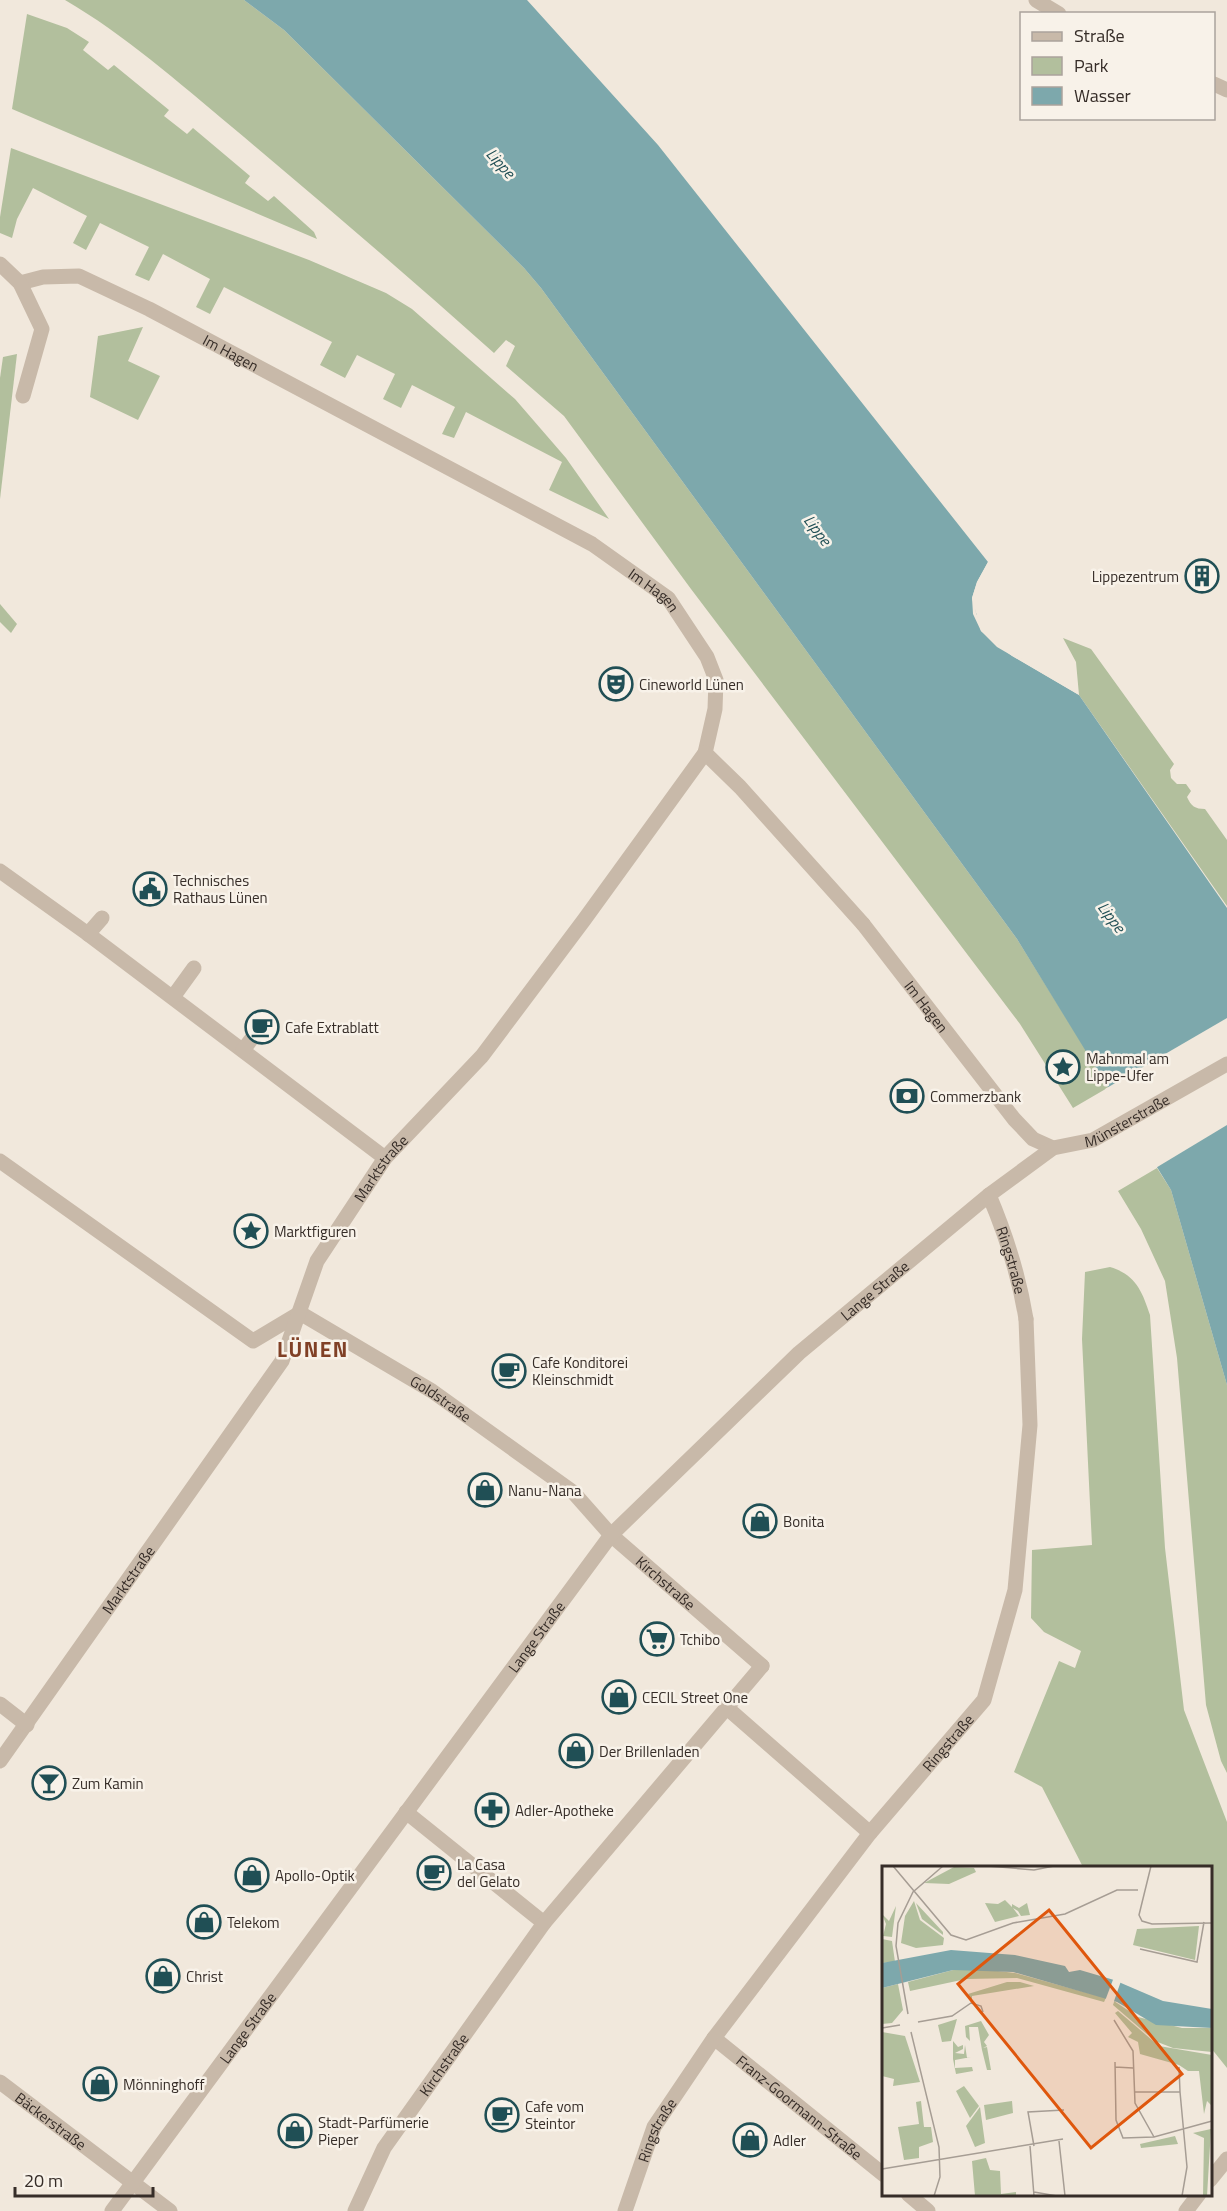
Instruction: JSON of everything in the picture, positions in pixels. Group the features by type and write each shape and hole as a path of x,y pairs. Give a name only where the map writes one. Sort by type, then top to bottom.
{"street":[{"path":"1036,0 1056,12"},
{"path":"0,264 20,283 42,329 23,396"},
{"name":"Im Hagen","path":"20,283 44,277 79,276 159,314 592,544 668,598 707,657 716,680 715,709 705,753 740,787 862,924 1014,1119 1033,1140 1053,1148"},
{"name":"Marktstraße","path":"0,1761 282,1361 317,1261 385,1158 482,1056 705,753"},
{"path":"0,871 243,1050 344,1117 385,1158"},
{"path":"88,934 102,918"},
{"path":"173,997 194,968"},
{"path":"243,1050 254,1037"},
{"name":"Münsterstraße","path":"1053,1148 1093,1140 1227,1064"},
{"name":"Lange Straße","path":"112,2211 611,1535 799,1353 989,1195 1053,1148"},
{"path":"0,1161 253,1341 300,1313"},
{"name":"Ringstraße","path":"625,2211 654,2127 714,2038 870,1833 984,1700 1015,1590 1030,1425 1026,1319 1022,1293 1009,1247 989,1195"},
{"name":"Goldstraße","path":"300,1313 442,1398 573,1492 611,1535"},
{"name":"Kirchstraße","path":"355,2211 384,2148 544,1923 762,1666 611,1535"},
{"path":"0,1704 27,1725"},
{"path":"726,1707 870,1833"},
{"path":"406,1812 544,1923"},
{"name":"Franz-Goormann-Straße","path":"714,2038 882,2173"},
{"name":"Bäckerstraße","path":"0,2082 170,2211"},
{"path":"1212,2178 1227,2159"},
{"path":"910,2196 928,2211"},
{"path":"1186,2211 1197,2196"}],"green space":[{"path":"65,0 244,0 284,30 524,268 541,288 1017,939 1109,1087 1073,1108 1020,1024 691,589 564,416 506,366 515,346 506,340 494,353 364,239 171,76 109,28"},
{"path":"27,14 67,28 89,42 83,50 108,70 114,65 169,110 164,116 187,134 193,128 250,176 245,183 268,201 274,196 314,232 317,239 12,109"},
{"path":"11,148 309,260 386,293 412,309 515,399 566,458 609,519 549,490 562,462 466,412 454,438 442,434 455,407 412,385 401,408 383,399 395,374 357,355 345,378 320,365 332,342 224,287 210,314 196,307 210,279 163,254 149,281 135,275 149,247 100,223 86,250 73,243 87,216 33,188 17,219 12,238 0,233 0,217"},
{"path":"143,327 128,361 160,376 138,420 90,397 98,336"},
{"path":"17,354 0,499 0,378 3,357"},
{"path":"0,604 17,624 11,633 0,622"},
{"path":"1063,638 1091,649 1174,764 1170,770 1171,778 1177,784 1186,784 1191,791 1187,797 1190,803 1196,808 1205,809 1227,840 1227,906 1079,695 1076,662"},
{"path":"1157,1168 1171,1190 1227,1385 1227,1773 1221,1761 1206,1705 1177,1358 1165,1281 1141,1229 1118,1191"},
{"path":"1110,1267 1126,1274 1137,1285 1150,1315 1165,1548 1184,1710 1227,1822 1227,2068 1212,2049 1212,1866 1082,1866 1042,1787 1014,1772 1059,1661 1075,1668 1081,1651 1044,1632 1031,1618 1032,1550 1092,1545 1082,1339 1085,1272"}],"water":[{"name":"Lippe","path":"244,0 527,0 658,145 988,562 977,582 972,598 981,631 1012,656 1079,695 1227,908 1227,1385 1171,1190 1017,939 541,288 524,268 284,30"}],"pier":[{"path":"988,562 990,564 975,599 976,613 983,629 998,644 1077,691 1079,695 997,647 981,631 973,614 972,598 977,582"},
{"path":"1227,1018 1227,1125 1154,1169 1105,1089"}],"place":[{"name":"Lippezentrum","path":"1202,576"},
{"name":"Cineworld Lünen","path":"616,684"},
{"name":"Technisches Rathaus Lünen","path":"150,889"},
{"name":"Cafe Extrablatt","path":"262,1027"},
{"name":"Mahnmal am Lippe-Ufer","path":"1063,1067"},
{"name":"Commerzbank","path":"907,1096"},
{"name":"Marktfiguren","path":"251,1231"},
{"name":"Cafe Konditorei Kleinschmidt","path":"509,1371"},
{"name":"Nanu-Nana","path":"485,1490"},
{"name":"Bonita","path":"760,1521"},
{"name":"Tchibo","path":"657,1639"},
{"name":"CECIL Street One","path":"619,1697"},
{"name":"Der Brillenladen","path":"576,1751"},
{"name":"Zum Kamin","path":"49,1783"},
{"name":"Adler-Apotheke","path":"492,1810"},
{"name":"La Casa del Gelato","path":"434,1873"},
{"name":"Apollo-Optik","path":"252,1875"},
{"name":"Telekom","path":"204,1922"},
{"name":"Christ","path":"163,1976"},
{"name":"Mönninghoff","path":"100,2084"},
{"name":"Cafe vom Steintor","path":"502,2115"},
{"name":"Stadt-Parfümerie Pieper","path":"295,2131"},
{"name":"Adler","path":"750,2140"}],"district":[{"name":"LÜNEN","path":"313,1349"}]}
